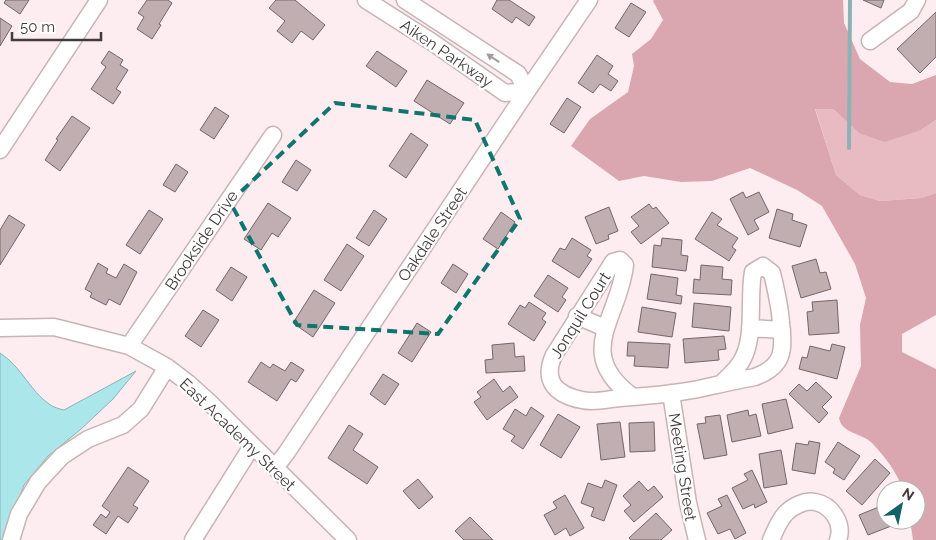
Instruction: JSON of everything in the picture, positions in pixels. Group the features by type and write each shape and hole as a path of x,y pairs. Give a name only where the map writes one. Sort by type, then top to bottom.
{"street":[{"path":"0,150 99,0"},
{"name":"Aiken Parkway","path":"366,0 432,42 505,93 527,92 518,74 405,0"},
{"name":"Oakdale Street","path":"275,468 590,0"},
{"path":"870,41 911,11 917,0"},
{"name":"Brookside Drive","path":"129,346 273,134"},
{"name":"Jonquil Court","path":"633,397 620,387 609,374 602,359 605,328 618,295 625,265 620,260 613,262 577,316 550,364 548,374 552,383 558,390 571,398 584,401 633,397 671,393 756,377 765,373 774,366 780,357 783,346 780,310 772,273 763,266 752,272 750,284 750,328"},
{"path":"577,316 605,328"},
{"name":"East Academy Street","path":"0,328 54,327 129,346 167,367 195,389 348,540"},
{"path":"722,383 741,362 746,353 750,328 782,330"},
{"path":"11,540 19,514 38,482 62,456 88,440 123,425 141,409 167,367"},
{"name":"Meeting Street","path":"671,393 688,503 697,540"},
{"path":"192,540 252,446"},
{"path":"771,540 786,513 800,504 814,502 828,508 837,519 841,532 838,540"}],"highlighted area":[{"path":"335,103 475,120 520,219 438,334 297,325 230,202"}],"shaded area":[{"path":"843,0 844,23 860,59 890,82 912,84 936,75 936,120 921,130 885,142 859,133 833,109 815,109 836,175 860,195 880,201 921,198 936,193 936,315 902,334 902,352 936,369 936,540 913,540 912,530 926,530 926,480 898,480 877,448 868,440 844,427 839,418 861,366 860,325 866,298 855,264 822,206 797,190 750,168 712,181 681,182 644,176 619,181 571,146 590,119 628,92 634,66 632,54 651,39 663,20 653,1"},
{"path":"815,108 833,109 859,133 921,130 936,120 936,193 921,198 880,201 860,195 836,175"}],"water":[{"path":"0,353 14,365 42,399 52,406 64,410 136,371 113,399 80,430 48,456 24,485 9,524 6,540 0,540"}],"building":[{"path":"6,0 29,0 20,14 4,3"},
{"path":"147,0 168,0 172,3 152,39 137,29 144,17 138,13"},
{"path":"276,0 295,0 325,25 313,40 301,31 292,43 277,31 285,21 269,8"},
{"path":"497,0 509,0 535,17 529,26 516,17 512,23 492,9"},
{"path":"863,0 884,0 881,8"},
{"path":"631,3 646,12 629,37 615,28"},
{"path":"936,12 936,57 920,73 897,49"},
{"path":"0,18 12,26 0,46"},
{"path":"109,51 123,60 120,65 128,70 116,89 121,92 113,104 91,89 106,67 101,63"},
{"path":"377,51 407,71 396,87 366,66"},
{"path":"597,55 613,66 608,74 618,81 611,91 600,84 593,93 578,83"},
{"path":"427,80 464,103 450,124 414,101"},
{"path":"567,98 581,107 564,133 550,124"},
{"path":"215,107 229,116 214,139 200,130"},
{"path":"72,116 90,128 60,171 45,160 58,140 56,139"},
{"path":"411,133 428,145 406,178 389,166"},
{"path":"296,160 311,170 297,191 282,182"},
{"path":"176,164 188,172 175,192 163,185"},
{"path":"743,192 746,198 759,192 769,212 754,220 759,229 748,235 730,199"},
{"path":"268,203 291,218 278,237 272,233 261,250 244,239"},
{"path":"649,204 653,209 656,207 669,223 641,244 631,232 639,226 631,217"},
{"path":"609,207 618,231 608,235 609,239 596,244 585,217"},
{"path":"777,209 793,214 792,220 807,225 800,247 769,238"},
{"path":"149,210 163,219 140,254 126,245"},
{"path":"374,210 387,219 369,246 356,238"},
{"path":"501,212 515,222 498,249 483,239"},
{"path":"712,212 722,219 717,225 738,238 732,247 736,250 729,261 695,239"},
{"path":"9,215 25,225 0,265 0,230"},
{"path":"572,238 591,250 587,256 592,259 579,278 552,261 560,248 565,250"},
{"path":"662,238 682,240 681,255 688,256 686,271 652,267 654,245 661,246"},
{"path":"347,244 364,256 341,291 324,280"},
{"path":"816,259 820,273 826,272 831,289 801,298 792,266"},
{"path":"98,263 108,269 106,273 116,278 124,264 137,272 120,305 109,299 106,305 90,297 92,293 85,289"},
{"path":"453,264 468,274 456,293 441,283"},
{"path":"701,265 723,267 722,279 732,280 731,295 693,293 694,279 700,280"},
{"path":"231,267 247,277 232,301 216,290"},
{"path":"651,274 678,278 676,295 682,296 681,304 647,299"},
{"path":"548,275 568,288 562,297 566,300 558,312 534,296"},
{"path":"314,290 335,303 313,337 293,323"},
{"path":"837,300 839,333 809,335 807,312 813,311 812,302"},
{"path":"529,302 546,313 542,319 546,322 534,341 508,324 520,305 525,308"},
{"path":"694,303 731,307 729,331 692,327"},
{"path":"642,307 676,313 672,337 638,332"},
{"path":"203,310 219,320 201,347 185,336"},
{"path":"417,323 431,332 412,362 398,353"},
{"path":"724,336 726,349 718,350 719,360 685,363 683,339"},
{"path":"628,342 670,344 668,368 634,366 635,356 627,356"},
{"path":"514,343 515,357 524,356 525,371 486,373 485,360 493,359 492,345"},
{"path":"832,344 845,347 837,379 799,369 802,357 807,358 810,346 830,351"},
{"path":"261,362 270,368 273,364 285,371 291,362 304,370 296,382 291,379 277,401 248,382"},
{"path":"383,374 399,384 385,405 370,394"},
{"path":"494,379 503,392 510,386 518,397 487,420 474,402 481,397 477,392"},
{"path":"816,382 832,397 822,407 828,413 819,423 789,394 799,384 807,391"},
{"path":"786,399 793,428 768,434 762,404"},
{"path":"531,407 544,416 523,449 511,441 515,436 503,429 515,409 526,416"},
{"path":"748,410 749,416 756,414 761,436 732,442 727,415"},
{"path":"558,414 580,427 561,458 540,445"},
{"path":"720,415 727,455 704,459 697,424 706,423 705,417"},
{"path":"620,422 625,457 601,460 597,424"},
{"path":"654,422 655,451 630,452 629,423"},
{"path":"349,425 363,434 353,450 378,467 367,484 328,458"},
{"path":"809,441 820,443 815,474 792,470 796,443 808,445"},
{"path":"838,442 860,456 844,480 833,473 835,469 825,462"},
{"path":"781,450 787,484 764,488 759,454"},
{"path":"875,459 890,473 884,480 876,480 876,489 862,505 846,491"},
{"path":"128,467 149,481 133,505 138,508 128,523 118,516 106,534 93,525 101,514 106,518 110,512 102,506"},
{"path":"752,470 767,502 755,508 754,504 743,509 732,488 748,480 744,474"},
{"path":"418,479 433,497 419,509 403,491"},
{"path":"605,480 617,485 604,521 591,516 594,508 581,503 588,483 602,488"},
{"path":"639,481 648,491 654,486 663,497 634,522 624,511 631,505 623,496"},
{"path":"565,495 584,528 570,536 566,528 555,535 544,515 557,508 553,502"},
{"path":"727,495 746,533 735,539 730,529 718,534 707,513 722,506 718,499"},
{"path":"876,508 876,530 881,530 868,535 859,515"},
{"path":"656,513 672,530 661,540 631,540 629,538"},
{"path":"470,517 493,540 464,540 455,531"}],"waterway":[{"path":"849,148 850,0"}]}
